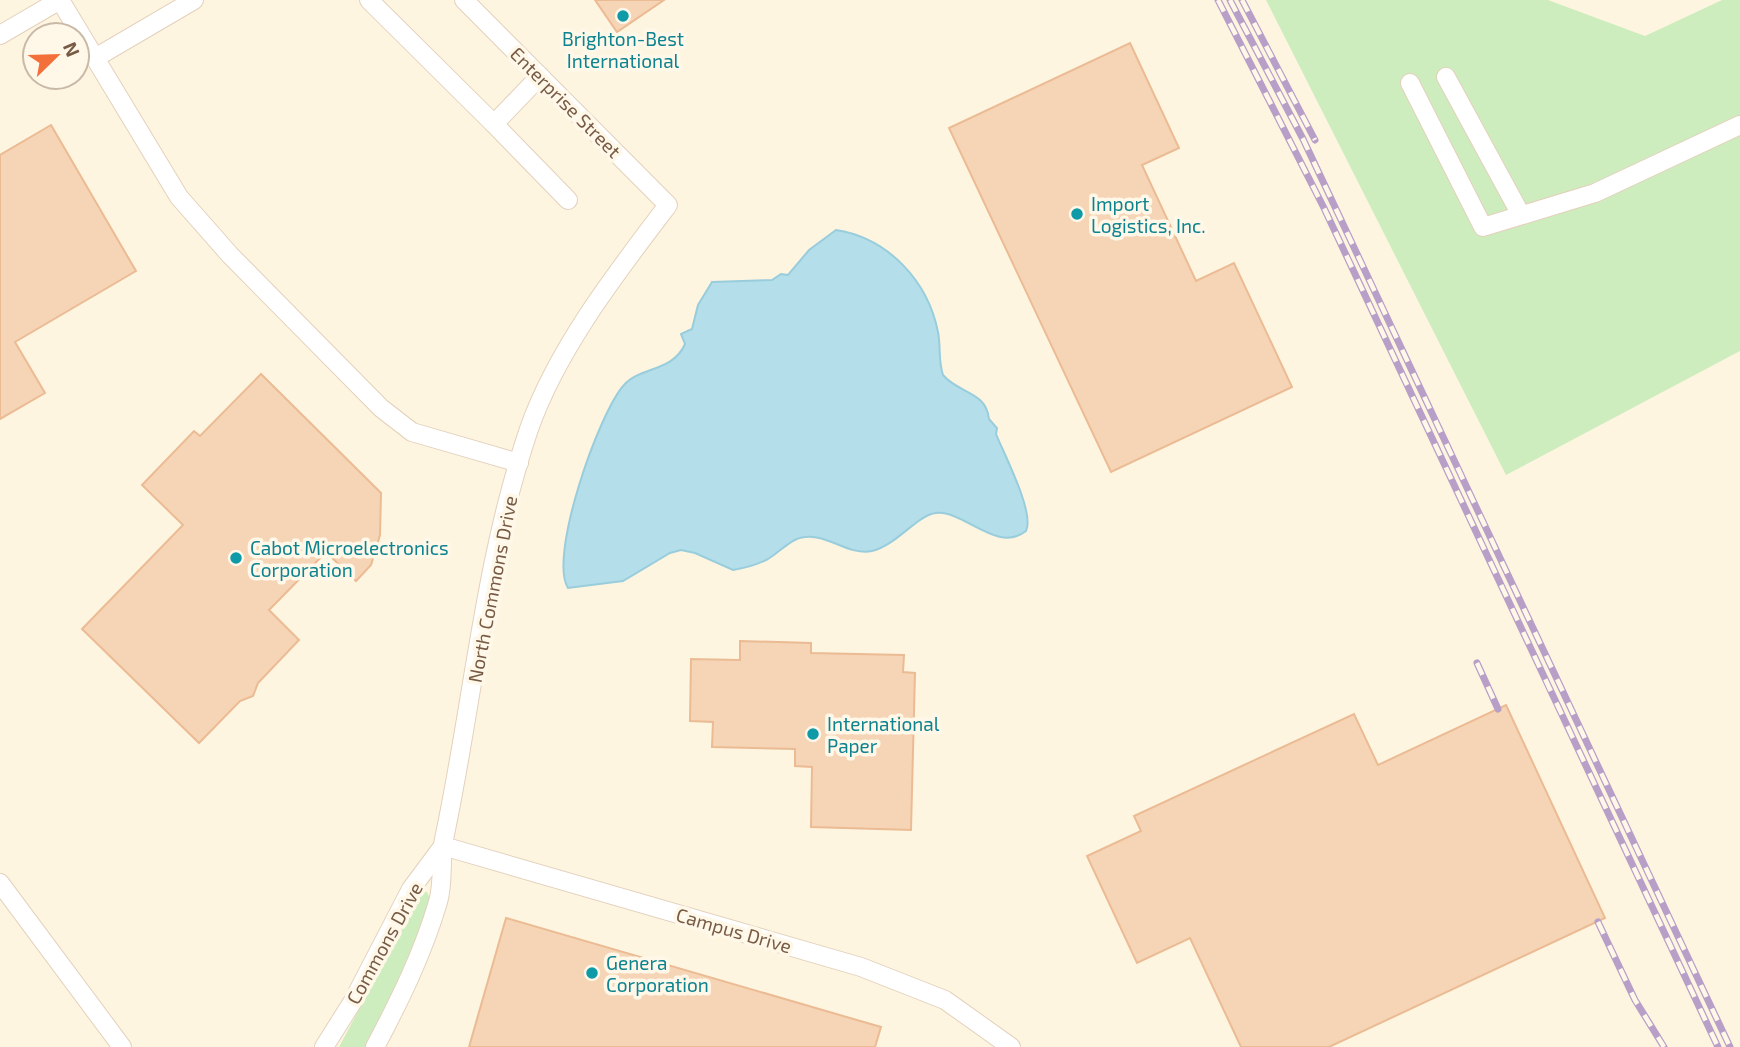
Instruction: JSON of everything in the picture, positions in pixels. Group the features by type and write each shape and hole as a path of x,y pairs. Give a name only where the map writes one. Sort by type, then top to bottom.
{"street":[{"path":"0,35 60,0 184,203 230,255 381,408 412,432 519,463"},
{"path":"95,58 194,0"},
{"path":"369,0 568,200"},
{"name":"Enterprise Street","path":"464,0 668,205"},
{"path":"494,124 540,76"},
{"path":"1446,77 1521,215"},
{"path":"1410,83 1483,227 1595,193 1740,125"},
{"name":"North Commons Drive","path":"443,846 464,745 497,544 530,427 587,317 668,205"},
{"name":"Commons Drive","path":"324,1047 353,1000 411,889 443,846"},
{"name":"Commons Drive","path":"375,1047 402,997 440,899 443,846"},
{"name":"Campus Drive","path":"443,846 861,967 944,1000 1011,1047"},
{"path":"0,883 122,1047"}],"green space":[{"path":"1266,0 1548,0 1645,36 1722,0 1740,0 1740,351 1506,475"},
{"path":"422,892 427,892 431,901 392,993 365,1047 339,1047"}],"water":[{"path":"836,230 872,242 888,252 915,279 933,313 943,375 983,403 989,419 997,428 996,434 1023,498 1028,522 1026,531 1015,537 992,535 958,518 936,513 922,519 890,543 872,551 863,552 822,539 805,537 790,543 764,561 733,570 695,553 681,550 670,553 623,581 568,588 564,571 570,517 590,453 614,400 624,385 630,379 673,360 680,353 685,344 681,334 692,329 698,305 712,282 772,280 781,274 788,275 809,250"}],"building":[{"name":"Brighton-Best International","path":"595,0 664,0 617,32"},
{"name":"Import Logistics, Inc.","path":"1130,43 1179,148 1142,165 1196,281 1234,263 1292,387 1111,472 949,128"},
{"path":"51,125 136,271 15,342 45,393 0,419 0,155"},
{"name":"Cabot Microelectronics Corporation","path":"261,374 381,493 380,535 371,565 356,581 326,552 269,610 299,640 258,683 253,696 240,701 199,743 82,629 183,525 142,485 194,431 200,436"},
{"name":"International Paper","path":"740,641 811,643 811,653 904,655 903,672 915,673 911,830 811,827 812,767 795,766 795,749 712,747 713,722 690,721 691,659 740,660"},
{"path":"1506,705 1605,918 1329,1047 1241,1047 1190,938 1137,963 1087,856 1141,831 1134,816 1354,714 1378,765"},
{"name":"Genera Corporation","path":"506,918 881,1027 875,1047 469,1047"}],"railway":[{"path":"1218,0 1324,208 1718,1047"},
{"path":"1230,0 1303,139 1730,1047"},
{"path":"1242,0 1315,140"},
{"path":"1477,663 1498,709"},
{"path":"1598,922 1635,1000 1664,1047"}],"place":[{"name":"Brighton-Best International","path":"623,16"},
{"name":"Import Logistics, Inc.","path":"1077,214"},
{"name":"Cabot Microelectronics Corporation","path":"236,558"},
{"name":"International Paper","path":"813,734"},
{"name":"Genera Corporation","path":"592,973"}]}
